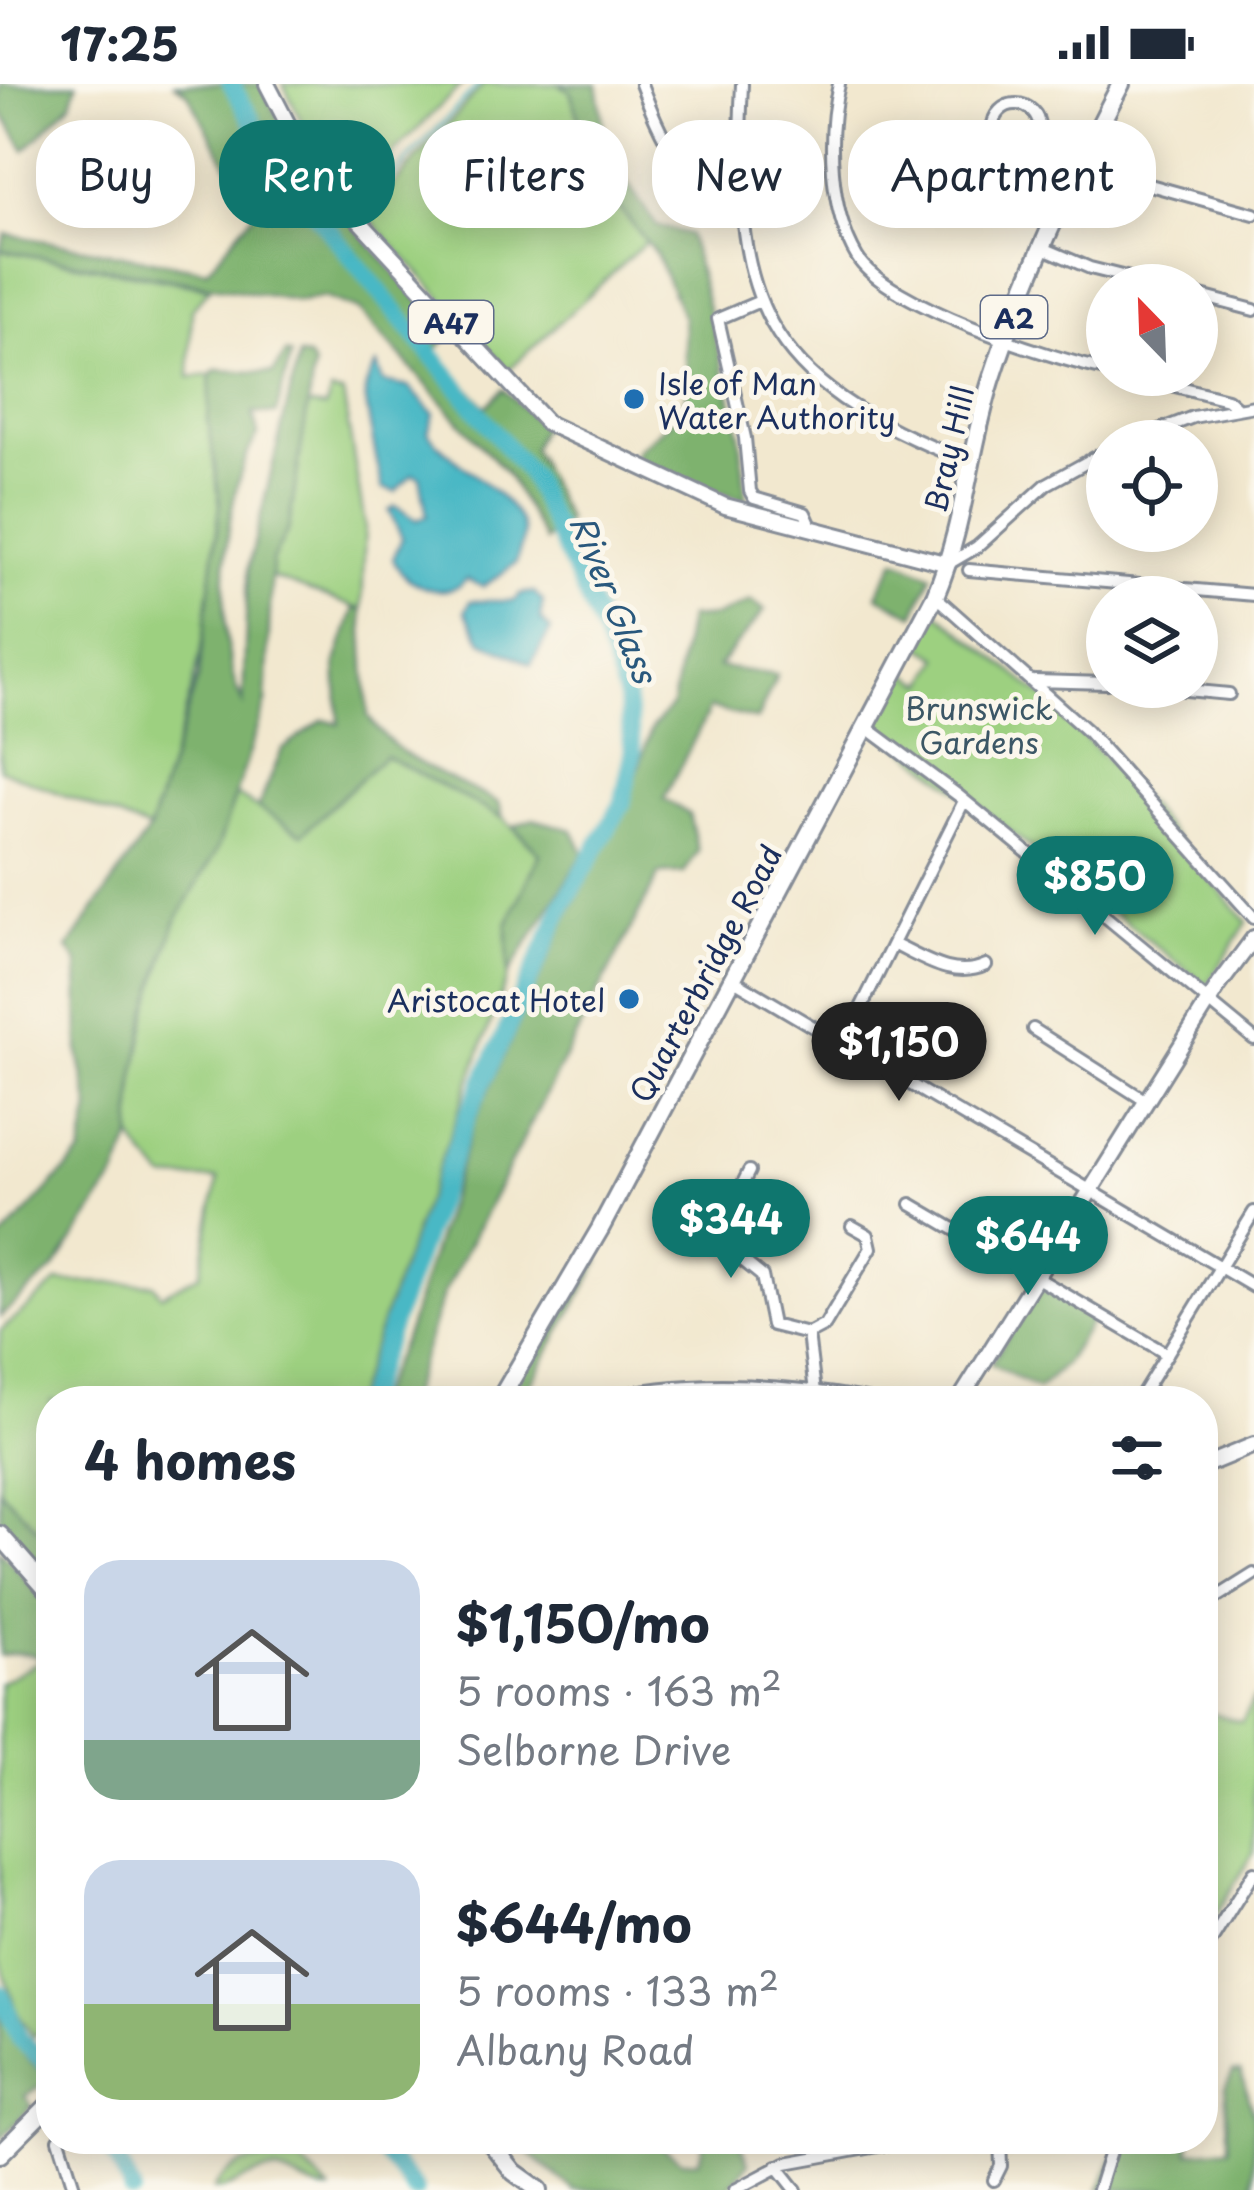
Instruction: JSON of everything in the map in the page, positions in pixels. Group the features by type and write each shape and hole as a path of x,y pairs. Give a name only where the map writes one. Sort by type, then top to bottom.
{"highway":[{"name":"Bray Hill","path":"1102,120 1121,84"},
{"name":"Bray Hill","path":"948,564 969,462 1006,338 1050,228"},
{"name":"Quarterbridge Road","path":"509,1386 580,1265 948,564"},
{"path":"0,1535 36,1576"},
{"path":"0,2154 36,2121"},
{"path":"500,2154 514,2172 539,2190"}],"main road":[{"name":"A47","path":"267,84 311,169 548,424 707,499 948,564"},
{"path":"968,1386 1208,1002 1254,938"},
{"path":"1218,1460 1254,1445"}],"street":[{"path":"641,84 657,120"},
{"path":"741,120 742,84"},
{"path":"839,84 834,112 837,196 858,260 878,279 930,310 1086,363"},
{"path":"995,120 1010,105 1034,113 1035,120"},
{"path":"1156,184 1254,214"},
{"path":"741,228 742,247 760,301 796,357 871,421 969,462"},
{"path":"1041,247 1086,266"},
{"path":"760,301 718,319 745,438 750,491 754,498 805,512 811,524"},
{"path":"1218,301 1254,310"},
{"path":"1215,396 1246,406"},
{"path":"1200,420 1246,406"},
{"path":"948,564 1047,484 1086,463"},
{"path":"969,570 1254,595"},
{"path":"935,596 1035,681 1128,775 1254,918"},
{"path":"1035,681 1040,677 1086,681"},
{"path":"1218,693 1229,694"},
{"path":"866,727 964,801 1254,1039"},
{"path":"843,1044 964,801"},
{"path":"893,944 951,970 973,971 986,964"},
{"path":"732,979 1254,1287"},
{"path":"1033,1029 1145,1101"},
{"path":"750,1170 721,1226 720,1242 761,1276 772,1325 808,1334 825,1325 871,1248 868,1235 852,1226"},
{"path":"911,1204 1167,1354"},
{"path":"1147,1386 1254,1212"},
{"path":"808,1334 813,1386"},
{"path":"1218,1597 1254,1574"},
{"path":"1218,1930 1254,1872"},
{"path":"64,2154 75,2190"},
{"path":"735,2190 777,2166 839,2154"},
{"path":"994,2180 1000,2154"},
{"path":"1098,2190 1109,2154"},
{"path":"777,2166 796,2190"}],"green space":[{"path":"0,84 77,84 71,103 54,120 36,120 36,139 25,150 0,109"},
{"path":"175,84 261,84 279,120 219,120 219,150 187,92"},
{"path":"283,84 462,84 426,120 419,120 419,127 395,152 395,120 301,120"},
{"path":"484,84 559,84 570,91 579,120 452,120"},
{"path":"559,84 597,84 603,120 579,120 570,91"},
{"path":"419,156 419,228 628,228 628,218 647,241 508,370 378,228 395,228 395,183"},
{"path":"628,184 652,219 652,228 689,234 740,434 746,500 686,482 636,458 636,451 679,414 687,393 683,317 656,254 628,219"},
{"path":"242,228 355,228 450,335 435,351 486,407 503,389 542,427 532,448 567,520 545,541 507,474 359,310 324,297 300,301 0,250 6,234 207,270"},
{"path":"0,250 210,288 192,309 189,377 211,375 220,496 217,555 195,674 149,830 0,769"},
{"path":"286,353 291,355 276,414 253,413 258,435 236,491 225,568 227,645 243,703 248,569 299,356 308,357 314,366 289,527 272,561 266,703 217,850 176,921 148,1009 134,1082 132,1137 117,1175 55,1268 0,1317 0,1241 81,1154 90,1109 79,1053 78,963 68,948 149,830 199,675 220,505 208,419 211,375 216,370 273,373"},
{"path":"331,392 343,394 365,525 362,610 271,577 272,561 289,527 305,405 325,408"},
{"path":"896,559 932,575 914,615 877,595"},
{"path":"751,601 765,610 718,667 777,675 757,720 710,708 664,799 689,814 698,851 684,873 659,874 443,1295 413,1386 382,1386 408,1329 472,1126 569,912 626,808 651,729 672,705 688,618 716,616"},
{"path":"354,608 362,610 368,716 410,757 499,803 503,818 385,756 302,834 258,808 282,750 323,720 339,724 336,663"},
{"name":"Brunswick Gardens","path":"937,612 1049,701 1123,777 1247,922 1207,986 880,729 878,715 903,671 925,684 940,658 919,645"},
{"path":"384,756 503,818 540,854 507,925 508,975 358,1386 36,1386 36,1527 0,1490 0,1331 58,1282 154,1284 161,1295 200,1274 218,1179 165,1179 134,1141 132,1090 143,1027 169,939 236,795 302,834"},
{"path":"533,819 573,830 584,853 508,975 507,925 540,854 514,826"},
{"path":"591,1256 600,1261 529,1386 515,1386"},
{"path":"1038,1285 1093,1318 1064,1365 1041,1386 991,1364"},
{"path":"0,1490 36,1527 36,1561 0,1520"},
{"path":"0,1550 36,1591 36,1656 0,1656"},
{"path":"36,1663 33,2036 16,2010 0,1960 0,1683"},
{"path":"1254,1697 1254,1852 1218,1911 1218,1715 1242,1722"},
{"path":"0,2005 36,2066 36,2089 25,2096 32,2106 0,2140"},
{"path":"1233,2072 1241,2072 1254,2118 1254,2190 1099,2190 1115,2154 1218,2154 1218,2149 1229,2148 1225,2087"},
{"path":"530,2154 672,2154 682,2161 699,2160 700,2154 745,2154 749,2163 728,2190 574,2190"},
{"path":"294,2156 330,2190 267,2172 213,2190 245,2163 288,2162"}],"water":[{"path":"377,365 383,382 409,387 434,414 428,432 499,496 520,522 523,538 516,563 483,587 467,579 448,590 426,588 406,577 393,559 402,538 389,511 395,506 417,520 427,516 420,477 413,474 396,492 383,488 365,392"},
{"path":"534,592 543,602 540,619 551,630 531,664 482,641 465,612 470,601 514,601 520,594"}],"waterway":[{"name":"River Glass","path":"231,84 284,175 530,475 603,632 626,695 633,753 622,804 564,904 466,1119 369,1386"},
{"path":"395,173 479,84"},
{"path":"0,1993 20,2039 36,2054"},
{"path":"114,2154 132,2190"},
{"name":"River Glass","path":"385,2154 415,2190"}],"place":[{"name":"Isle of Man Water Authority","path":"634,399"},
{"name":"Aristocat Hotel","path":"629,999"}]}
